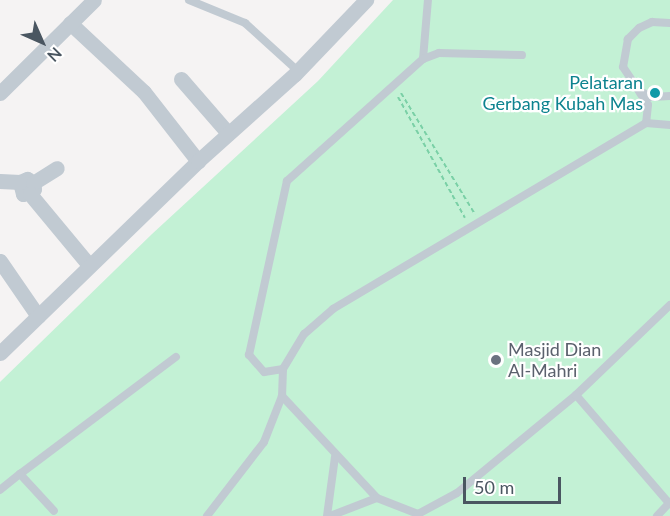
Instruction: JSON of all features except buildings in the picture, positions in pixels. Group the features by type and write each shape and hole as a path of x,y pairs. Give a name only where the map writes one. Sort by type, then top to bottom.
{"street":[{"path":"0,93 94,0"},
{"path":"0,353 88,265 228,133 298,71 366,0"},
{"path":"70,23 144,92 198,161"},
{"path":"181,79 228,133"},
{"path":"0,181 28,186 57,168"},
{"path":"28,186 88,265"},
{"path":"0,261 38,316"}],"lane":[{"path":"189,0 245,23 298,71"},
{"path":"423,59 429,0"},
{"path":"646,123 648,105 623,67 628,39 652,22 670,23"},
{"path":"283,369 264,372 249,355 287,181 423,59 439,53 522,56"},
{"path":"639,92 652,97 670,96"},
{"path":"207,516 264,442 282,396 283,369 304,334 333,309 472,230 646,123 670,125"},
{"path":"282,396 335,457 377,498 418,514 457,493 576,395 670,305"},
{"path":"0,490 176,357"},
{"path":"576,395 670,502 657,516"},
{"path":"335,457 329,516 377,498"},
{"path":"20,474 54,511"}],"path":[{"path":"394,85 481,224"},
{"path":"394,85 472,230"}],"green space":[{"path":"393,0 670,0 670,516 0,516 0,382 152,234 318,81"}],"place":[{"name":"Pelataran Gerbang Kubah Mas","path":"655,93"},
{"name":"Masjid Dian Al-Mahri","path":"496,360"}]}
